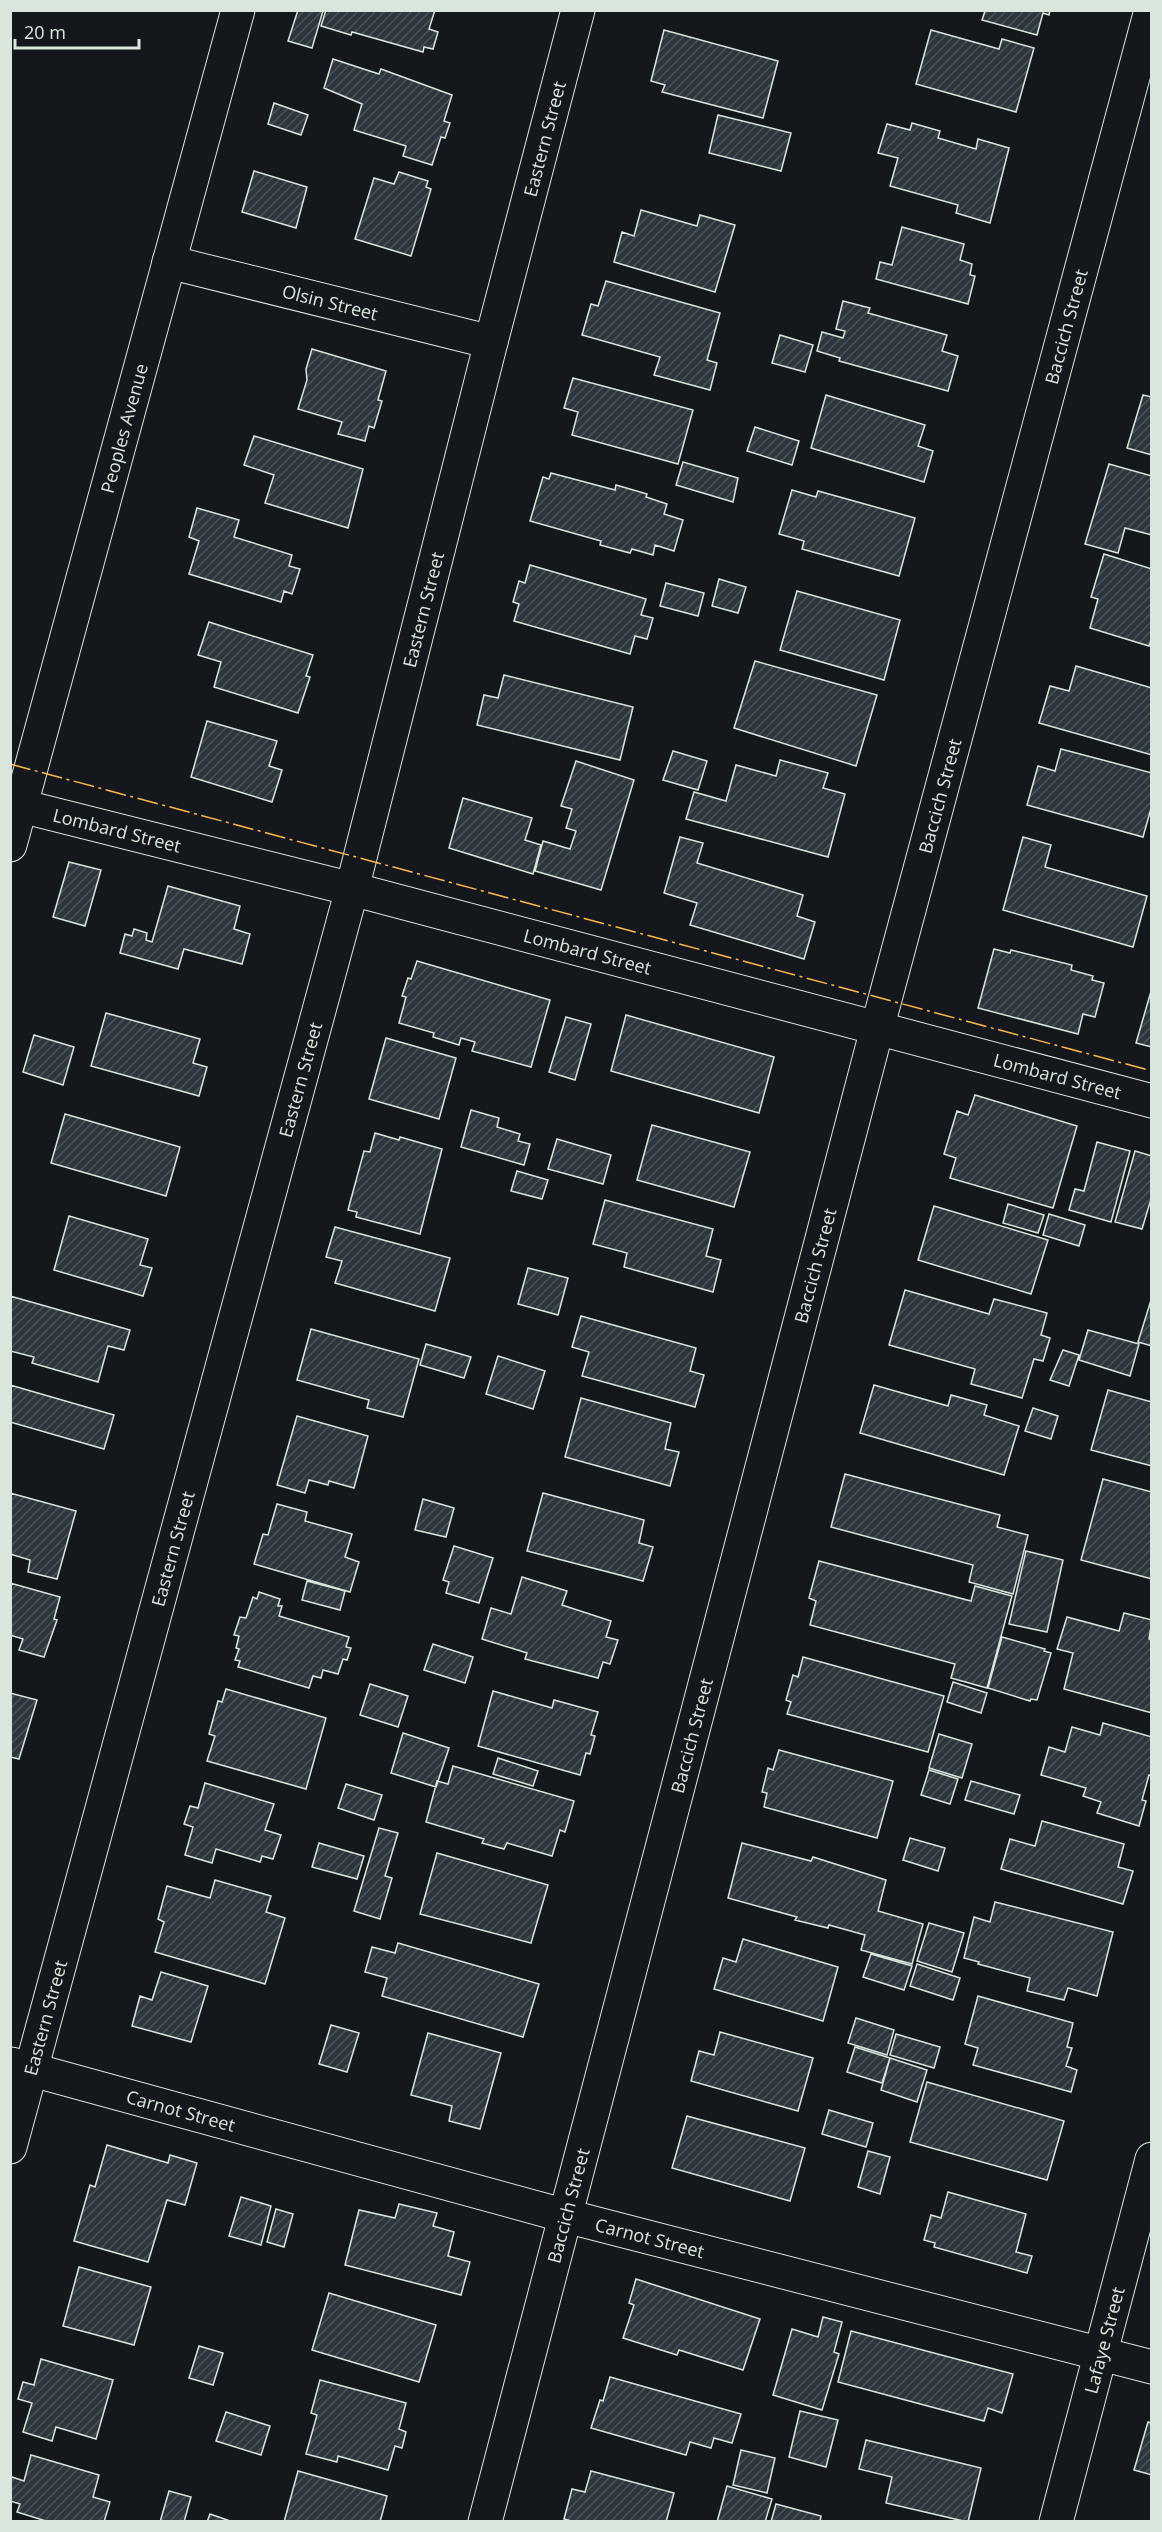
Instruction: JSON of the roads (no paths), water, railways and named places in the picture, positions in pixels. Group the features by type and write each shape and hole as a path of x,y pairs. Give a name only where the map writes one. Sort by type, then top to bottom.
{"street":[{"name":"Peoples Avenue","path":"10,845 238,10"},
{"name":"Eastern Street","path":"10,2147 21,2067 352,889 578,10"},
{"name":"Baccich Street","path":"485,2522 877,1029 1151,10"},
{"name":"Olsin Street","path":"169,262 491,342"},
{"name":"Lombard Street","path":"21,806 352,889 1152,1101"},
{"name":"Carnot Street","path":"21,2067 566,2216 1152,2367"},
{"name":"Lafaye Street","path":"1056,2522 1152,2159"}]}
